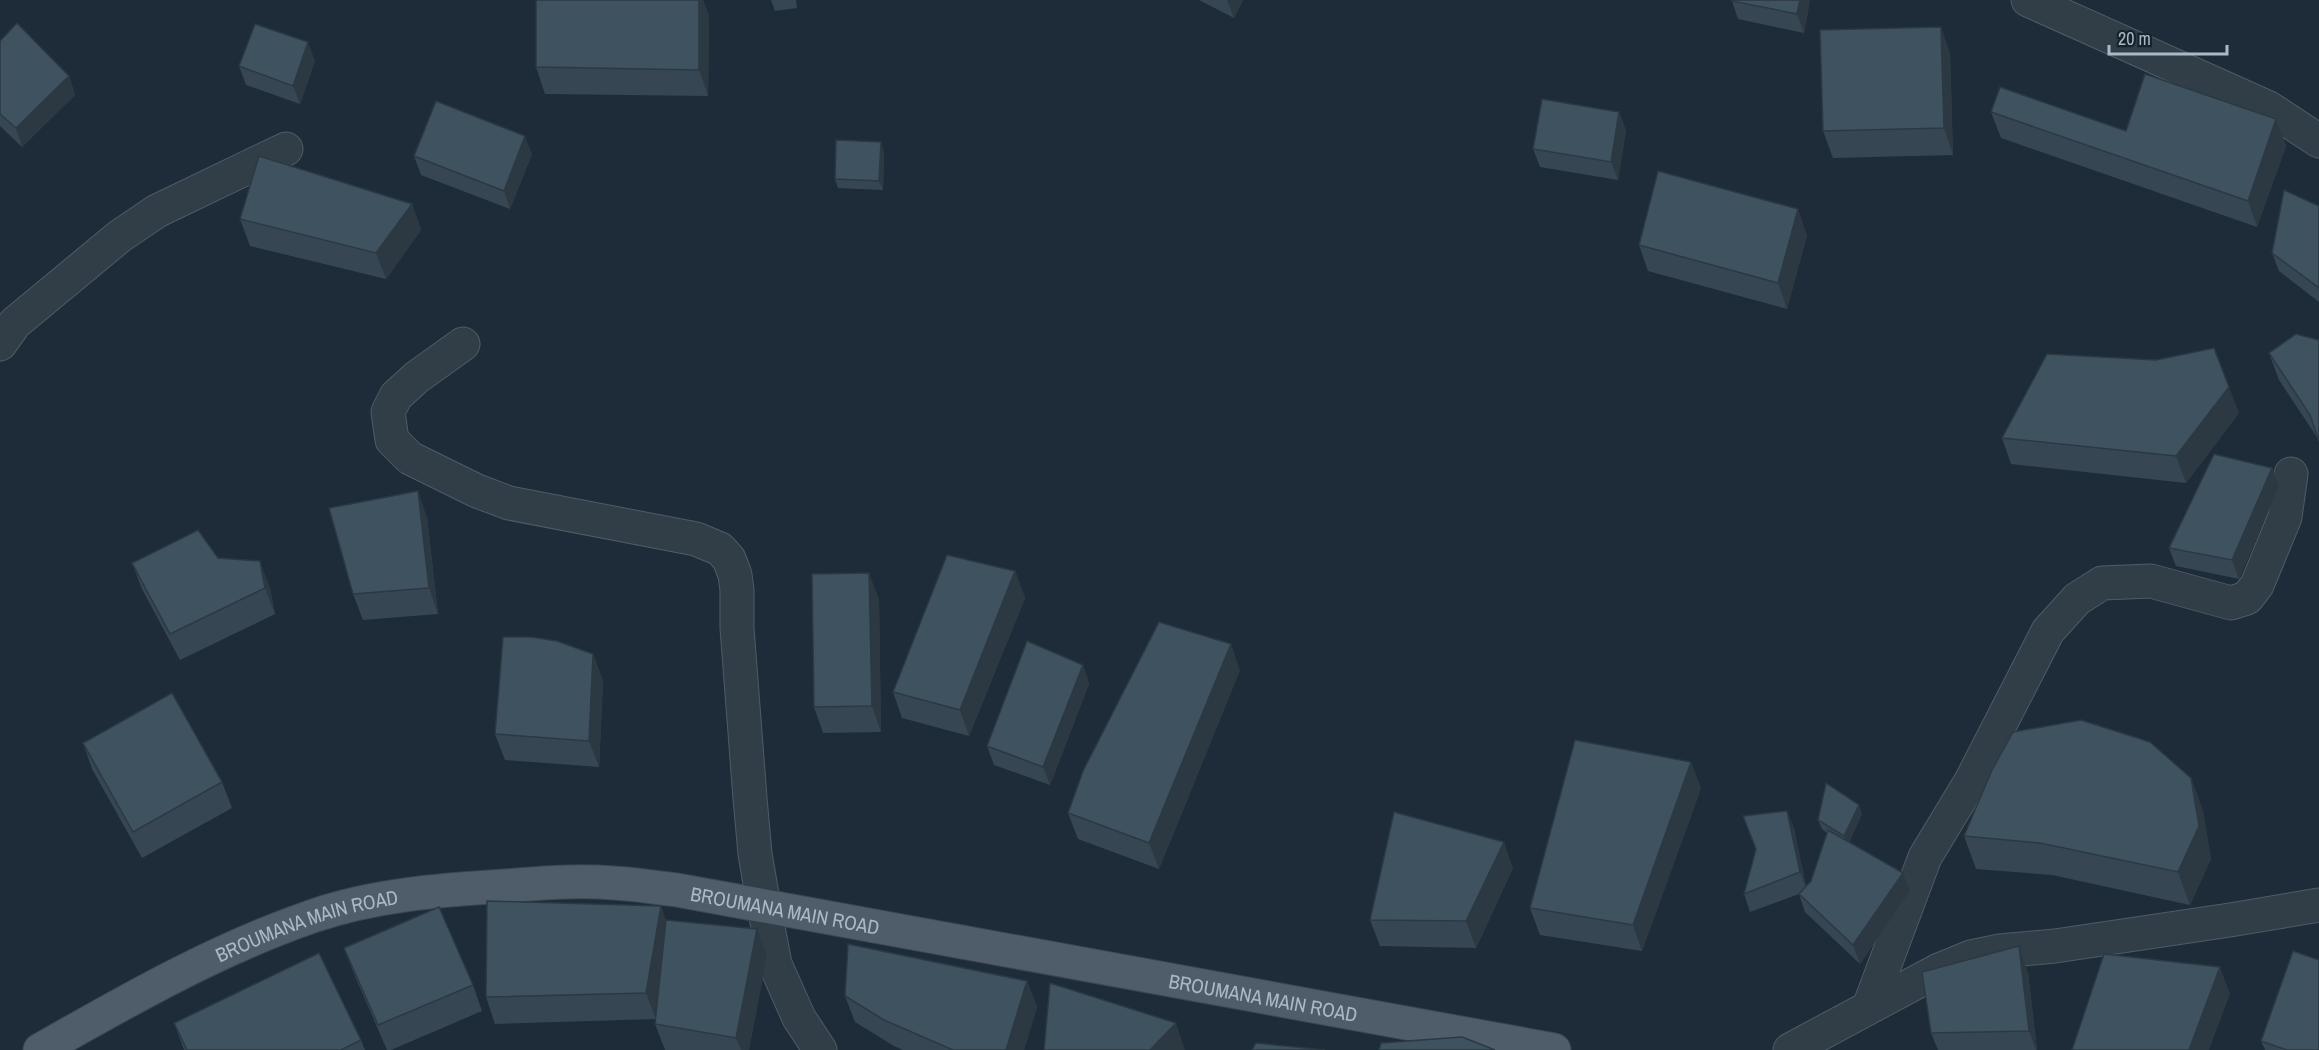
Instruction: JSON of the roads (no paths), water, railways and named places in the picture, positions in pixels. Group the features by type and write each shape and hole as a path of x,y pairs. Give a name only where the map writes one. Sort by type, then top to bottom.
{"main road":[{"name":"BROUMANA MAIN ROAD","path":"40,1050 226,949 314,915 371,900 453,889 576,882 614,883 677,890 806,912 1554,1050"}],"street":[{"path":"2028,0 2269,108 2319,141"},
{"path":"0,345 15,323 129,230 157,211 286,149"},
{"path":"463,344 396,396 388,412 392,440 410,458 477,491 509,503 696,539 720,549 729,559 737,590 738,640 750,798 755,854 764,906 775,964 799,1018 820,1050"},
{"path":"1869,1007 1925,857 1971,781 2048,631 2077,599 2102,583 2151,581 2231,603 2247,598 2257,585 2284,517 2291,474"},
{"path":"1790,1050 1938,970 1971,957 2319,905"}]}
